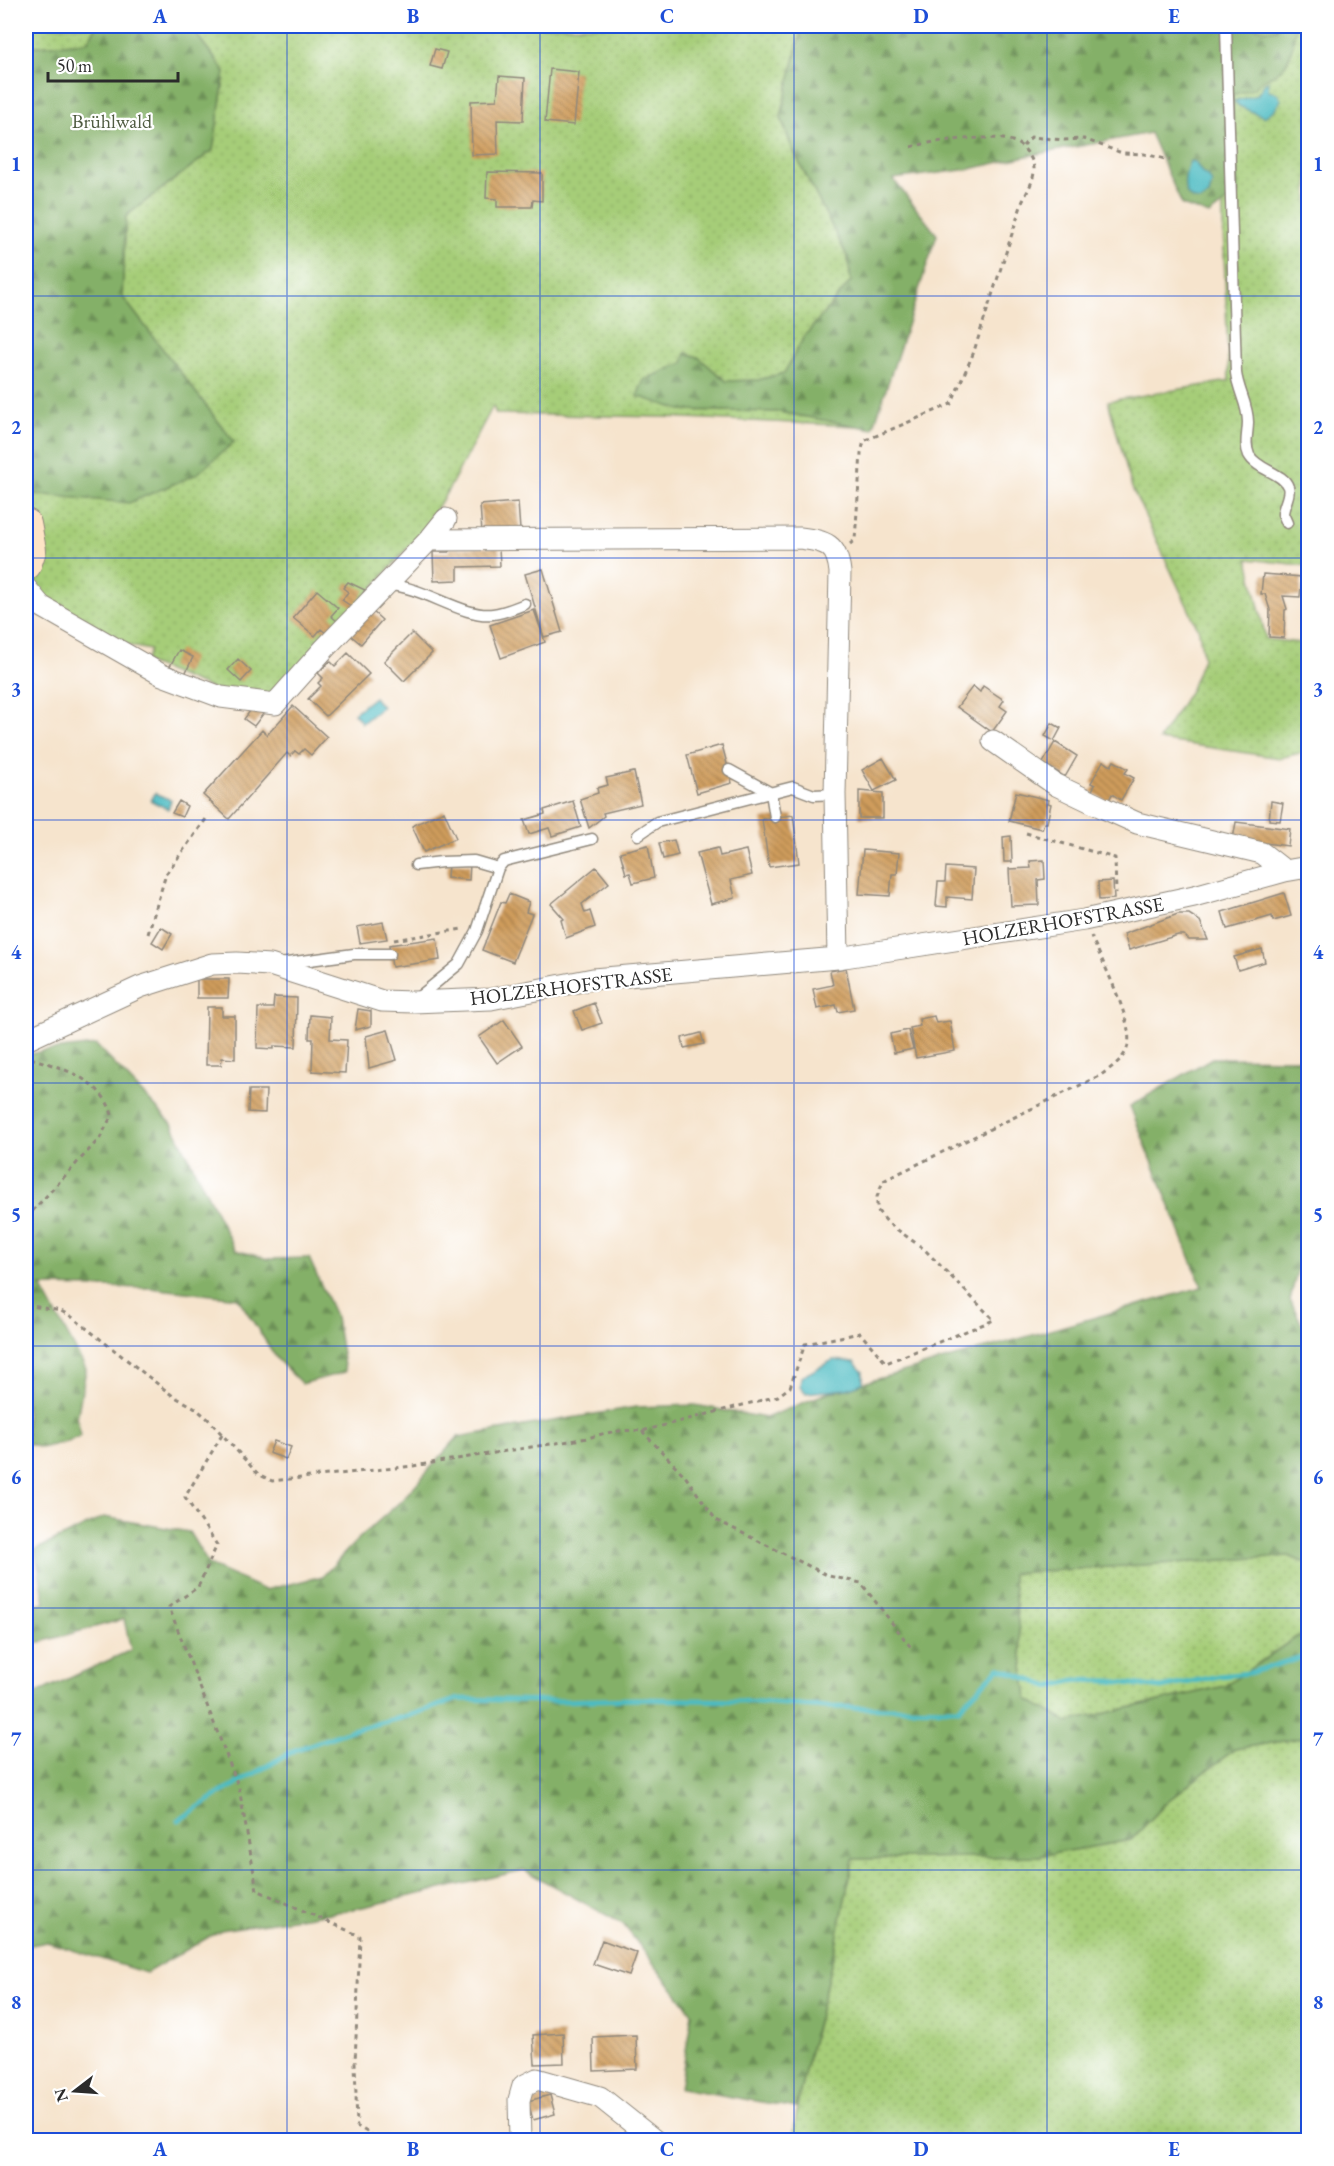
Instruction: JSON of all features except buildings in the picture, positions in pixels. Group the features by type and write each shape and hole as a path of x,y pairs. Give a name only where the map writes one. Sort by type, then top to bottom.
{"main road":[{"path":"26,524 31,550 26,565"}],"street":[{"path":"26,588 41,606 162,675 221,697 275,704 446,519"},
{"path":"429,540 800,538 819,540 838,556 840,572 835,794 838,957"},
{"path":"993,741 1056,785 1137,823 1262,854 1285,872"},
{"name":"HOLZERHOFSTRASSE","path":"26,1041 140,987 212,964 270,965 382,1001 491,999 593,979 838,957 1084,920 1194,896 1308,867"},
{"path":"520,2140 519,2100 523,2086 537,2079 600,2097 654,2140"}],"lane":[{"path":"1226,26 1237,381 1248,414 1246,440 1250,456 1259,466 1287,484 1289,489 1283,506 1283,514 1287,523"},
{"path":"386,585 398,585 423,592 479,614 493,614 525,604"},
{"path":"729,770 771,793"},
{"path":"638,835 657,822 794,787 814,795 835,794"},
{"path":"771,793 775,817"},
{"path":"416,865 474,861 498,868 504,861 592,839"},
{"name":"HOLZERHOFSTRASSE","path":"413,1002 459,964 478,927 498,868"},
{"path":"270,965 354,954 390,954"}],"path":[{"path":"1023,146 1031,137 1084,139 1122,153 1144,154 1170,160"},
{"path":"838,556 855,540 861,453 864,441 951,404 973,354 1022,203 1032,180 1034,167 1023,146 1010,140 982,139 924,143 911,147"},
{"path":"148,934 166,874 206,819"},
{"path":"1026,833 1115,858 1117,913"},
{"path":"26,1305 62,1311 72,1317 173,1396 194,1407 208,1419 258,1474 272,1480 412,1466 588,1438 611,1431 626,1429 642,1431 778,1396 790,1387 805,1344 860,1333 886,1363 994,1320 924,1249 888,1223 877,1210 877,1197 883,1181 1092,1080 1120,1061 1128,1045 1128,1028 1110,979 1084,920"},
{"path":"378,954 386,942 478,927"},
{"path":"26,1057 63,1068 91,1084 109,1103 112,1115 100,1138 26,1218"},
{"path":"642,1431 686,1476 716,1520 829,1576 861,1584 913,1650"},
{"path":"222,1435 185,1497 217,1545 198,1587 169,1607 239,1788 257,1890 360,1936 355,2063 357,2126 380,2140"}],"green space":[{"path":"26,26 97,26 87,42 27,47"},
{"name":"Brühlwald","path":"97,26 190,26 225,72 213,150 126,216 122,296 234,442 197,474 129,503 35,494 26,480 26,47 87,42"},
{"path":"190,26 802,26 781,118 792,148 848,258 851,281 804,337 785,373 758,380 726,381 698,357 644,380 681,410 779,412 857,426 664,417 496,414 493,406 450,487 425,528 328,639 279,691 261,697 233,697 145,662 150,650 107,641 35,592 33,519 26,495 26,480 35,494 233,443 122,296 126,216 213,150 225,72"},
{"path":"802,26 1249,26 1264,30 1277,29 1277,26 1296,26 1287,63 1255,88 1232,95 1238,193 1209,215 1182,205 1150,133 970,169 893,179 937,235 873,429 779,412 681,410 637,396 644,380 683,363 686,353 698,357 726,381 758,380 784,373 804,337 851,281 848,258 792,148 781,117"},
{"path":"1220,26 1308,26 1308,566 1248,559 1266,639 1308,644 1308,751 1280,758 1159,740 1191,689 1203,658 1199,631 1132,488 1108,401 1229,381 1223,226"},
{"path":"96,1045 172,1124 235,1250 268,1259 309,1258 336,1318 345,1372 302,1384 277,1359 238,1298 150,1288 41,1286 86,1369 77,1418 81,1436 41,1448 26,1443 26,1055"},
{"path":"1212,1058 1308,1059 1308,1232 1290,1300 1308,1337 1308,1564 1288,1556 1012,1573 1027,1699 1067,1722 1225,1686 1297,1637 1308,1634 1308,1737 1235,1749 1170,1799 1131,1840 1039,1856 853,1859 836,1944 796,2108 680,2088 692,2013 623,1924 524,1870 350,1910 221,1930 146,1973 47,1942 26,1946 26,1698 131,1650 124,1619 26,1646 26,1607 45,1602 35,1550 104,1517 189,1532 209,1565 265,1590 323,1576 357,1540 401,1501 458,1437 636,1407 695,1405 766,1418 829,1392 847,1389 1202,1287 1130,1106"},
{"path":"1288,1556 1308,1564 1308,1634 1296,1637 1225,1686 1067,1722 1027,1700 1012,1573"},
{"path":"1308,1737 1308,2132 1261,2140 793,2140 799,2096 836,1944 853,1859 1039,1856 1131,1840 1170,1799 1235,1749"}],"water":[{"path":"1269,81 1268,91 1277,93 1281,100 1274,110 1264,117 1239,106 1234,101 1257,95"},
{"path":"1190,161 1195,162 1212,183 1209,195 1200,201 1191,198 1186,190 1186,174"},
{"path":"374,697 382,707 362,723 354,713"},
{"path":"155,793 171,800 168,809 151,801"},
{"path":"833,1360 854,1362 863,1372 863,1383 847,1389 806,1393 800,1386 801,1377"}],"waterway":[{"path":"179,1820 295,1750 352,1730 411,1715 458,1699 745,1701 826,1707 958,1709 999,1668 1050,1687 1075,1680 1111,1681 1161,1688 1219,1676 1249,1673 1308,1655"}]}
